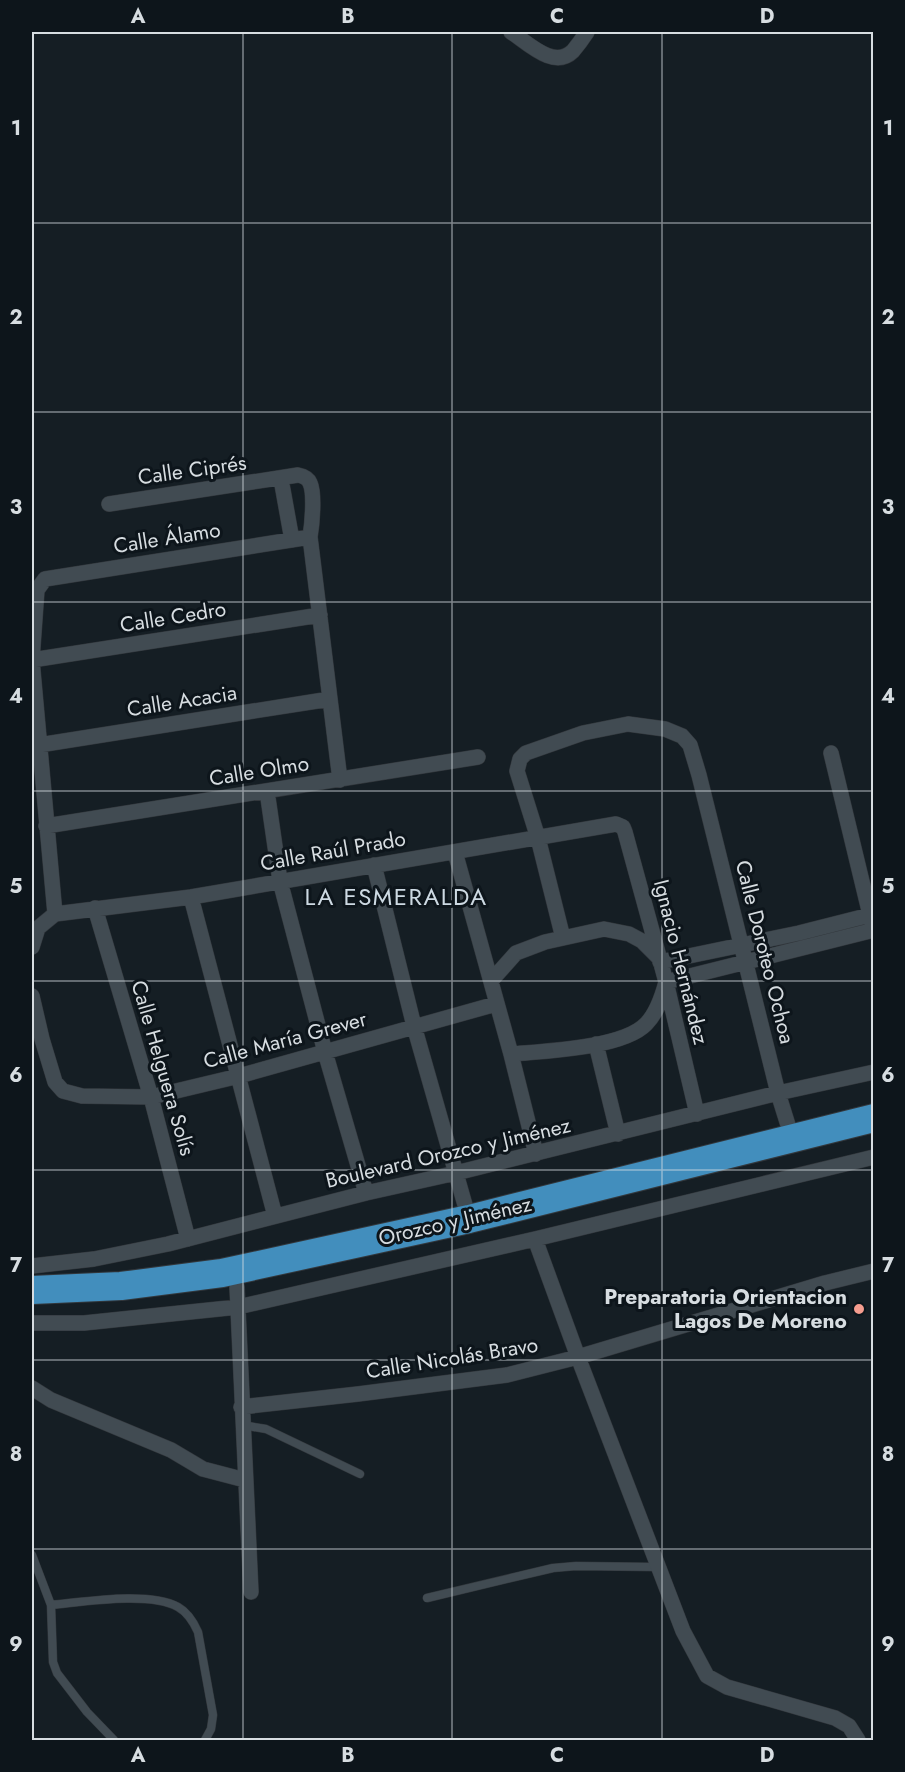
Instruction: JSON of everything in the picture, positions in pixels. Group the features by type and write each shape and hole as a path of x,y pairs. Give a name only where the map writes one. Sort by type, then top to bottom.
{"highway":[{"name":"Orozco y Jiménez","path":"32,1290 121,1286 222,1273 469,1219 873,1118"},
{"name":"Orozco y Jiménez","path":"32,1307 237,1297 475,1234 873,1136"}],"street":[{"path":"511,32 549,57 562,58 572,52 587,32"},
{"name":"Calle Ciprés","path":"109,504 298,475 305,477 311,484 313,513 310,537"},
{"path":"281,479 292,540"},
{"path":"310,537 340,780"},
{"name":"Calle Álamo","path":"32,660 37,590 45,579 310,537"},
{"name":"Calle Cedro","path":"32,660 320,615"},
{"path":"32,660 55,914 38,928 32,946"},
{"name":"Calle Acacia","path":"39,745 330,699"},
{"name":"Calle Doroteo Ochoa","path":"538,838 517,771 520,759 526,753 583,733 628,724 665,729 682,736 690,746 699,775 778,1093 792,1137"},
{"path":"831,753 873,922"},
{"name":"Calle Olmo","path":"46,826 478,757"},
{"path":"267,791 280,881 325,1052 366,1193"},
{"name":"Calle Raúl Prado","path":"55,914 191,897 616,824"},
{"name":"Ignacio Hernández","path":"616,824 625,832 666,982 697,1114"},
{"path":"538,838 563,938"},
{"path":"455,852 536,1154"},
{"path":"374,865 414,1026 469,1219"},
{"path":"191,897 275,1216"},
{"name":"Calle Helguera Solís","path":"95,908 151,1097 188,1239"},
{"path":"491,981 516,953 546,942 604,929 629,934 642,941 660,960 800,933 873,922"},
{"path":"511,1054 596,1044 626,1037 646,1024 661,1000 666,982 746,962 873,922"},
{"name":"Calle María Grever","path":"32,996 55,1082 63,1091 82,1096 151,1097 239,1076 496,1004"},
{"path":"596,1044 618,1134"},
{"name":"Boulevard Orozco y Jiménez","path":"32,1266 94,1259 188,1239 366,1193 873,1072"},
{"path":"32,1323 84,1323 237,1297 535,1239 873,1157"},
{"path":"535,1239 683,1631 707,1676 727,1687 835,1718 849,1726 858,1740"},
{"name":"Calle Nicolás Bravo","path":"242,1407 507,1375 578,1357 825,1283 873,1271"},
{"path":"237,1297 251,1592"},
{"path":"32,1388 51,1400 171,1450 203,1469 245,1480"}],"lane":[{"path":"242,1425 266,1429 360,1474"},
{"path":"32,1555 51,1605 53,1662 57,1673 87,1712 114,1740"},
{"path":"427,1598 553,1568 658,1567"},
{"path":"51,1605 131,1599 158,1600 179,1607 193,1622 198,1632 213,1716 211,1729 205,1740"}],"place":[{"name":"Preparatoria Orientacion Lagos De Moreno","path":"859,1309"}],"district":[{"name":"LA ESMERALDA","path":"396,896"}]}
